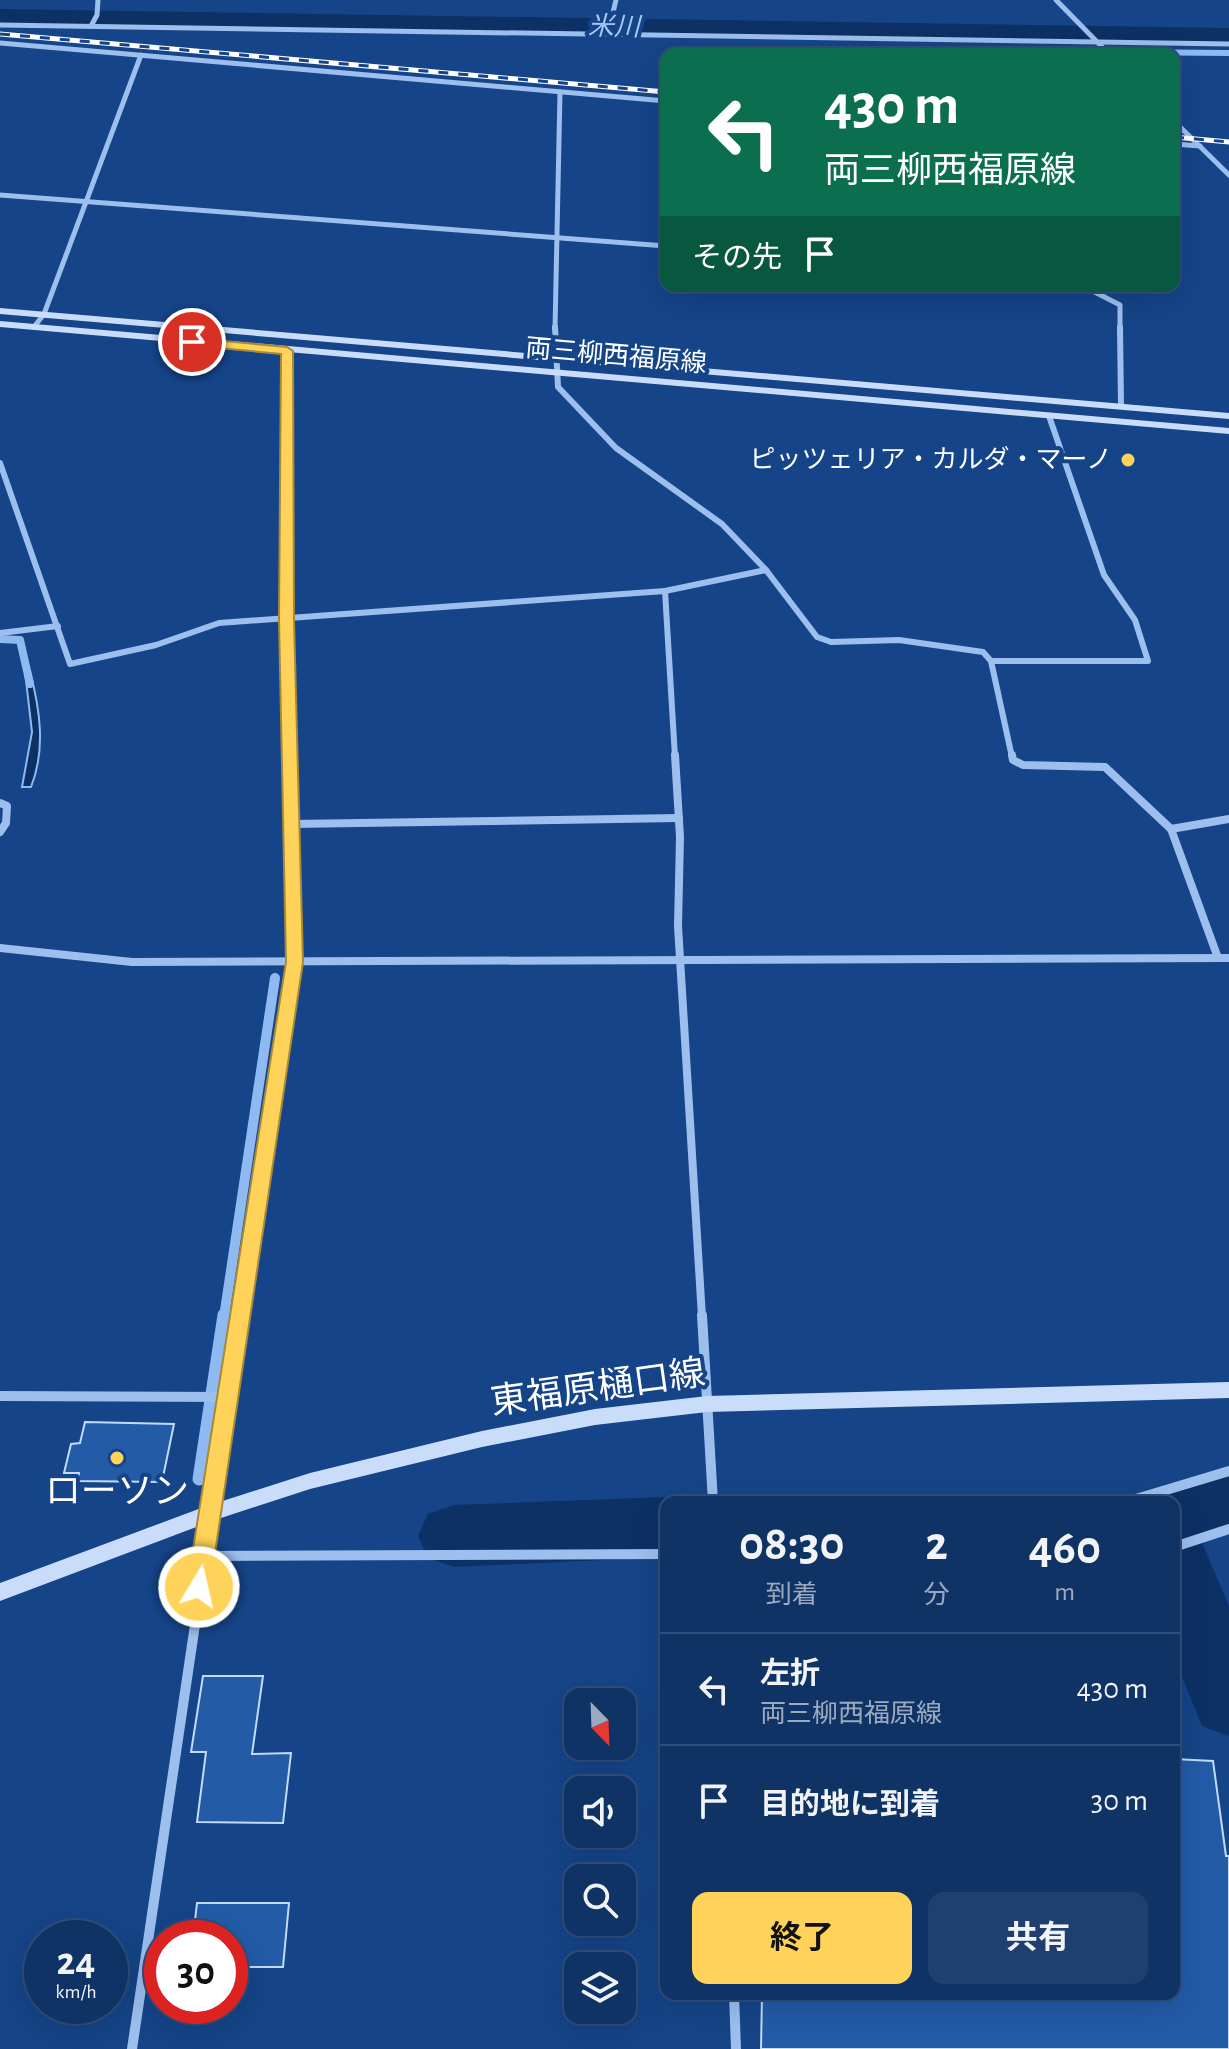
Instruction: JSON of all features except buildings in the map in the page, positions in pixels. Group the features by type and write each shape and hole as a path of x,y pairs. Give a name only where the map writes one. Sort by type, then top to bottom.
{"main road":[{"name":"両三柳西福原線","path":"0,311 1229,416"},
{"name":"両三柳西福原線","path":"0,324 1229,431"},
{"name":"東福原樋口線","path":"0,1592 211,1513 310,1481 482,1439 595,1417 707,1404 1229,1390"}],"street":[{"path":"92,25 98,0"},
{"path":"608,33 616,0"},
{"path":"1056,0 1103,48"},
{"path":"448,29 450,21"},
{"path":"0,25 448,29 1229,44"},
{"path":"0,43 660,100"},
{"path":"34,327 44,314 141,55"},
{"path":"560,92 554,358 558,387 616,448 722,524 766,570 817,637 831,642 899,640 983,652 991,661 1013,760 1023,765 1105,767 1171,829 1218,958"},
{"path":"1180,127 1229,175"},
{"path":"1180,144 1201,146"},
{"path":"0,195 660,246"},
{"path":"1095,292 1120,305 1121,405"},
{"path":"132,2049 203,1556 294,962 287,620 287,351"},
{"path":"991,661 1148,661 1135,620 1104,575 1049,416"},
{"path":"0,463 70,664 156,645 219,623 665,591 766,570"},
{"path":"665,591 679,818 680,958 713,1496"},
{"path":"0,633 58,626"},
{"path":"0,803 7,806 6,823 0,832"},
{"path":"293,824 679,818"},
{"path":"1171,829 1229,819"},
{"path":"0,948 132,962 1229,958"},
{"path":"0,1396 229,1397"},
{"path":"1146,1496 1229,1471"},
{"path":"1180,1545 1229,1529"},
{"path":"203,1556 660,1554"},
{"path":"734,2000 736,2049"}],"water":[{"path":"30,671 39,715 40,744 31,787 22,787 32,732 25,672"}],"waterway":[{"name":"米川","path":"0,18 1229,37"},
{"path":"1180,53 1229,53"},
{"path":"0,639 20,640 30,684"},
{"path":"224,1317 275,978"},
{"path":"199,1479 224,1315"},
{"path":"1180,1515 1229,1497"},
{"path":"454,1536 660,1527"},
{"path":"1180,1575 1229,1701"}],"railway":[{"path":"0,34 660,91"},
{"path":"1180,138 1229,142"}],"place":[{"name":"ピッツェリア・カルダ・マーノ","path":"1128,460"},
{"name":"ローソン","path":"117,1458"}],"route":[{"path":"192,342 287,351 287,620 294,962 199,1587"}]}
